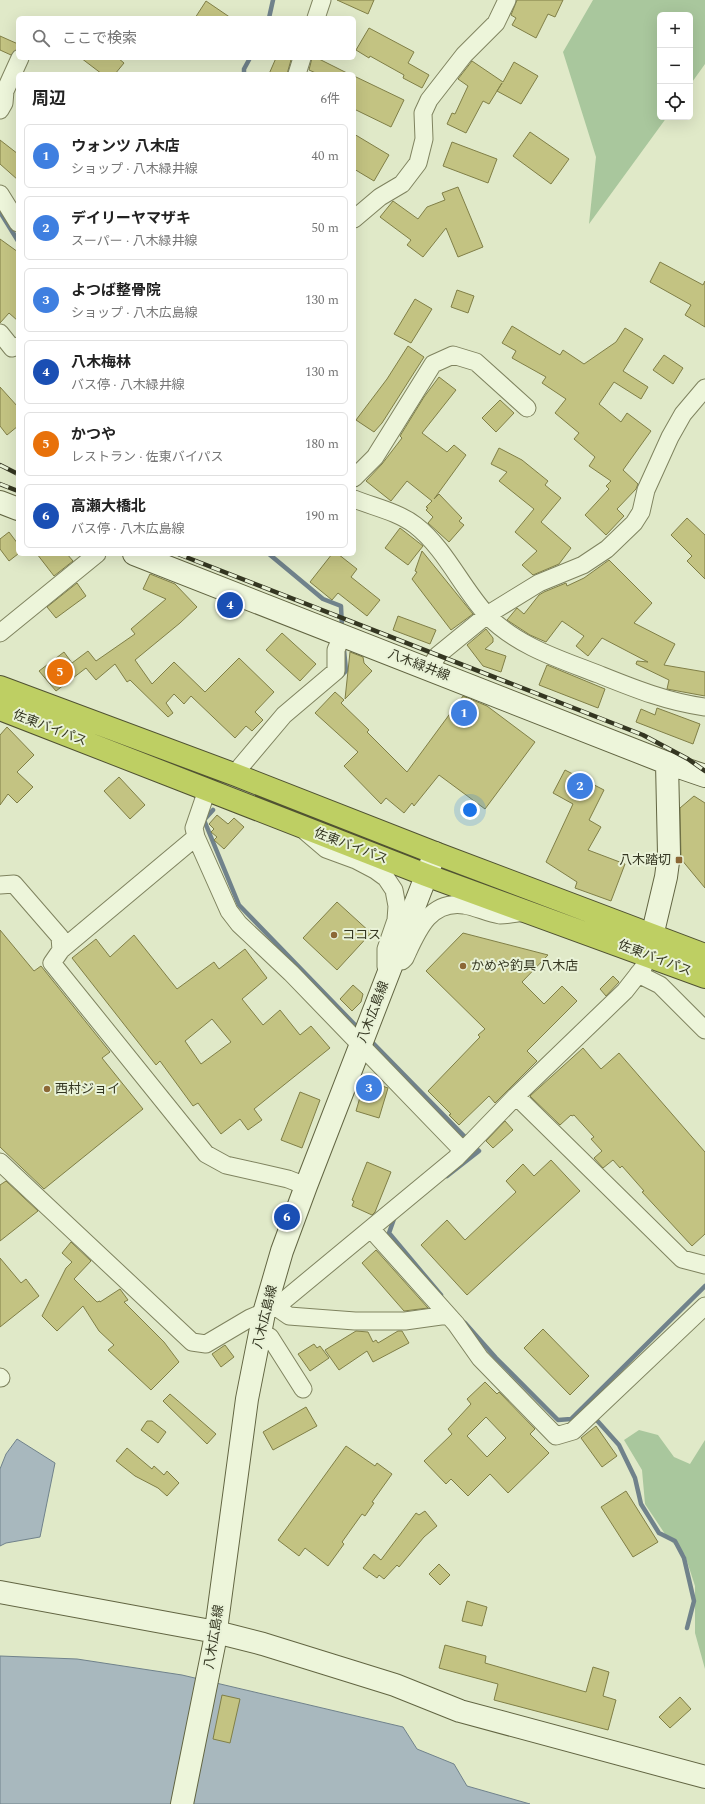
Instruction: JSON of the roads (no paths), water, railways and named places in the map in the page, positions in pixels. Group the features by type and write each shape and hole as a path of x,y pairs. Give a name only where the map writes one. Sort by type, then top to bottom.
{"highway":[{"name":"佐東バイパス","path":"0,687 435,853 650,945 705,977"},
{"name":"佐東バイパス","path":"0,709 426,875 527,911 650,945 705,955"}],"main road":[{"path":"0,502 16,508"},
{"name":"八木緑井線","path":"139,556 705,776"},
{"path":"650,945 666,877 669,854 667,762"},
{"name":"八木広島線","path":"182,1804 216,1632 247,1399 282,1251 386,977 435,853"},
{"path":"0,1592 216,1632 263,1644 395,1685 460,1710 705,1777"}],"street":[{"path":"317,16 322,0"},
{"path":"356,217 380,197 402,184 418,163 424,139 423,113 429,100 464,55 496,23 507,0"},
{"path":"0,110 4,103 5,91 19,60"},
{"path":"298,72 301,60"},
{"path":"0,194 16,219"},
{"path":"0,333 12,348 16,347"},
{"path":"356,476 375,457 433,364 453,354 476,362 527,408"},
{"path":"428,669 438,656 487,615 539,583 583,565 607,549 634,523 641,512 646,490 682,414 705,388"},
{"path":"356,500 398,516 415,525 433,544 487,615 512,635 537,651 652,695 682,704 705,707"},
{"path":"0,633 95,556"},
{"path":"236,776 241,766 284,715 336,671 336,650 342,636"},
{"path":"207,790 194,828 196,837 229,911 239,924 291,973 361,1043 463,1151"},
{"path":"297,825 326,849 356,860 375,870 386,878 394,890 397,906 396,920 386,949 386,977"},
{"path":"196,837 61,950 52,963 206,1154 226,1165 288,1179 306,1186"},
{"path":"0,885 14,884 60,937 61,950"},
{"path":"386,977 405,958 419,928 429,916 443,907 452,904 501,915 527,911"},
{"path":"266,1317 463,1151 516,1096 625,991 643,968 650,945"},
{"path":"638,974 660,985 705,1030"},
{"path":"516,1096 682,1259 705,1265"},
{"path":"0,1162 192,1342 206,1344 250,1318 289,1316 355,1321 405,1321 448,1315"},
{"path":"371,1229 448,1315 480,1358 556,1436 573,1431 705,1306"},
{"path":"266,1317 270,1337 303,1389"}],"waterway":[{"path":"269,16 273,0"},
{"path":"244,72 249,60"},
{"path":"0,212 16,238"},
{"path":"271,556 323,599 341,606 342,628"},
{"path":"341,676 346,671 344,650"},
{"path":"213,810 204,820 239,905 359,1029"},
{"path":"370,1040 468,1140"},
{"path":"447,1176 479,1151 474,1146"},
{"path":"395,1216 389,1233 441,1295"},
{"path":"465,1323 496,1358 558,1420 571,1419 705,1286"},
{"path":"593,1416 619,1445 635,1478 641,1504 659,1533 675,1541 684,1558 694,1601 687,1628"}],"railway":[{"path":"0,465 16,473"},
{"path":"0,484 16,490"},
{"path":"183,556 643,735 688,759 705,771"}],"place":[{"name":"八木梅林","path":"230,605"},
{"name":"かつや","path":"60,672"},
{"name":"ウォンツ 八木店","path":"464,713"},
{"name":"デイリーヤマザキ","path":"580,786"},
{"name":"八木踏切","path":"679,860"},
{"name":"ココス","path":"334,935"},
{"name":"かめや釣具 八木店","path":"463,966"},
{"name":"よつば整骨院","path":"369,1088"},
{"name":"西村ジョイ","path":"47,1089"},
{"name":"高瀬大橋北","path":"287,1217"}]}
